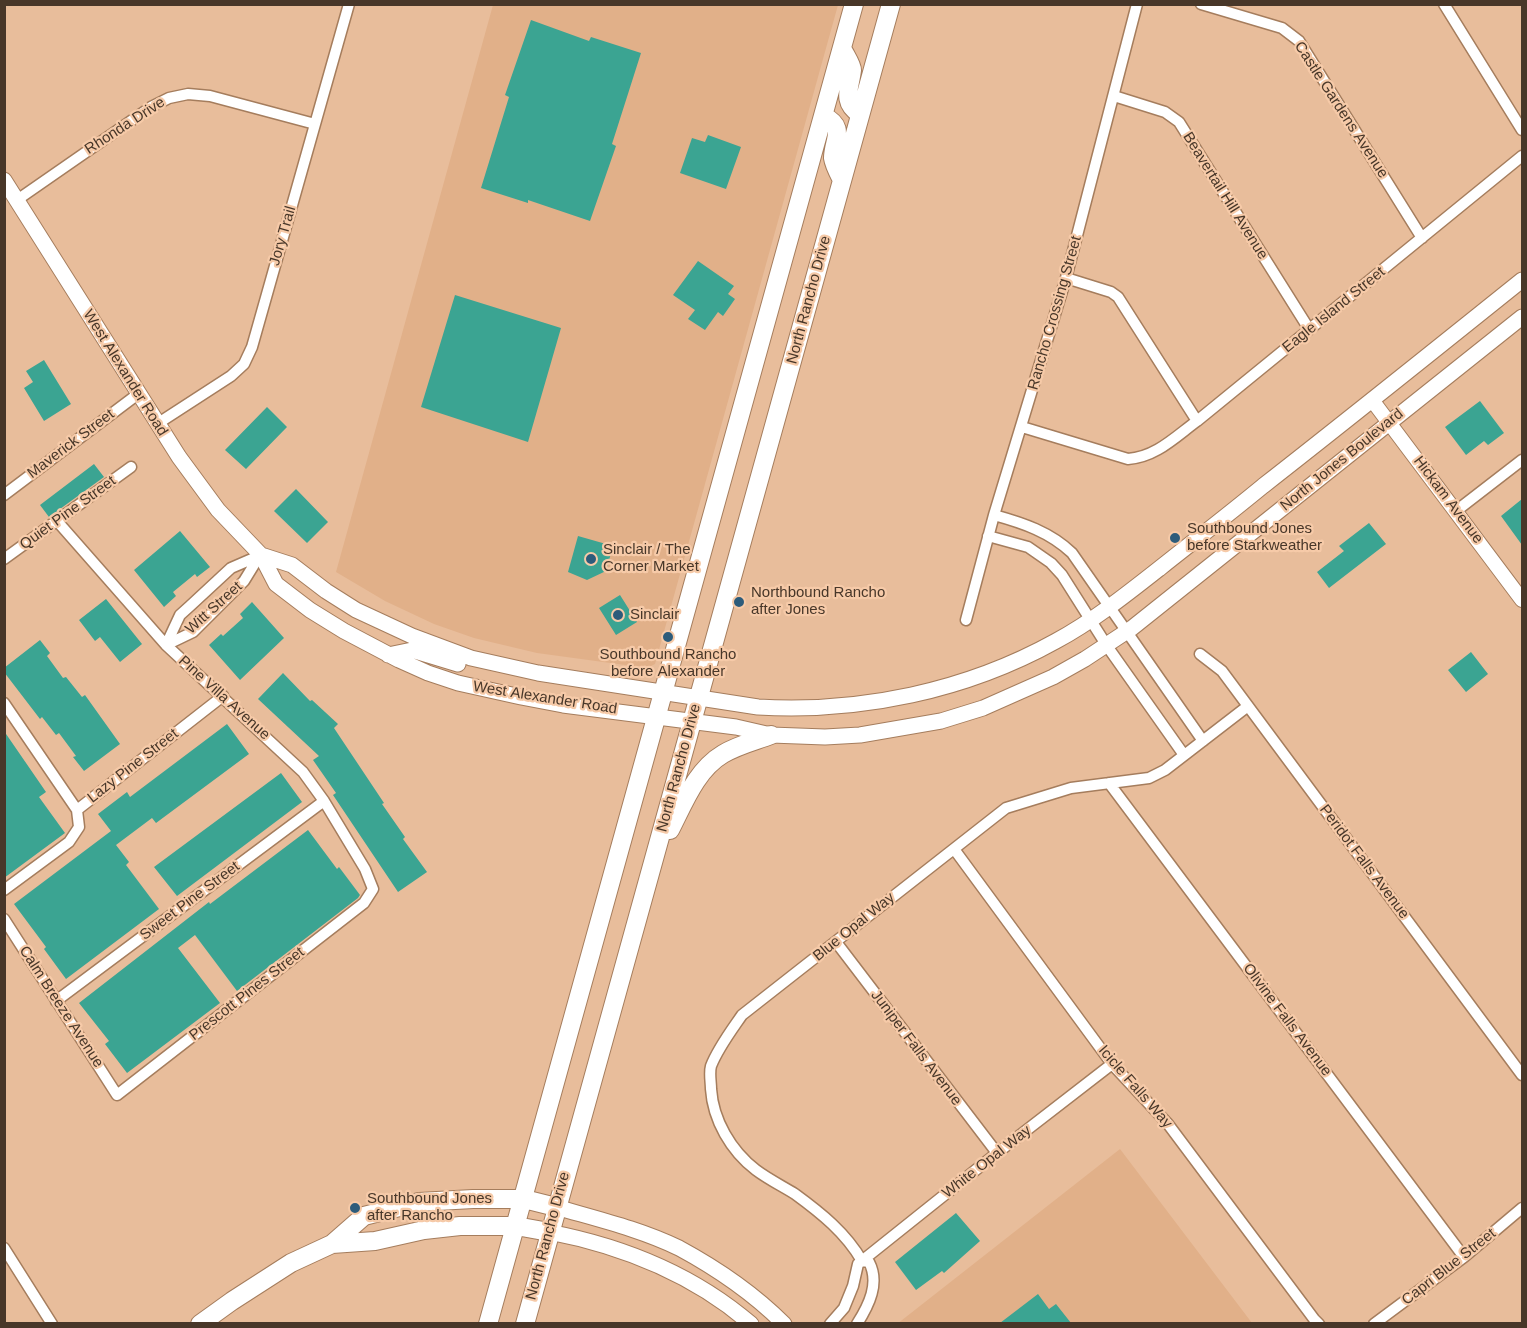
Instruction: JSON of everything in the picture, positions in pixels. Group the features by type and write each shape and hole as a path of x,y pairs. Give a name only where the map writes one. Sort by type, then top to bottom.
{"main road":[{"path":"488,1323 854,4"},
{"name":"North Rancho Drive","path":"525,1323 891,4"},
{"path":"842,48 852,68 847,93 848,100 860,114"},
{"path":"823,116 831,121 837,132 833,159 842,180"},
{"name":"West Alexander Road","path":"4,180 157,424 198,485 218,510 261,555 276,585 310,610 388,655 428,673 486,691 563,705 657,715"},
{"name":"North Jones Boulevard","path":"665,691 758,707 795,709 837,707 918,694 950,685 1029,655 1091,620 1110,606 1522,280"},
{"name":"North Jones Boulevard","path":"657,715 736,727 771,735 825,737 860,735 941,721 983,708 1053,677 1107,646 1522,317"},
{"name":"West Alexander Road","path":"261,555 292,565 356,610 443,648 487,662 568,678 665,691"},
{"path":"388,655 412,650 473,669 487,662"},
{"path":"654,860 694,784 712,763 726,753 771,735"},
{"path":"201,1323 291,1263 332,1244 364,1216 419,1202 500,1198 524,1199 556,1207 626,1227 678,1248 733,1282 784,1323"},
{"path":"332,1244 375,1241 424,1230 460,1227 516,1226 549,1232 591,1241 674,1273 729,1305 751,1323"}],"street":[{"name":"Jory Trail","path":"157,424 231,376 244,364 252,347 348,4"},
{"name":"Rancho Crossing Street","path":"966,620 994,515 1065,278 1137,4"},
{"name":"Castle Gardens Avenue","path":"1201,4 1282,28 1299,41 1422,238"},
{"path":"1444,4 1522,130"},
{"name":"Rhonda Drive","path":"17,200 151,107 169,98 188,94 210,96 315,124"},
{"name":"Beavertail Hill Avenue","path":"1114,96 1165,112 1179,122 1309,329"},
{"name":"Eagle Island Street","path":"1022,427 1128,459 1152,454 1197,421 1522,156"},
{"path":"1065,278 1111,292 1118,297 1197,421"},
{"name":"Maverick Street","path":"4,495 138,394"},
{"name":"Hickam Avenue","path":"1372,400 1522,600"},
{"path":"1456,511 1522,460"},
{"name":"Quiet Pine Street","path":"4,559 130,467"},
{"path":"994,515 1036,529 1063,544 1072,553 1203,741"},
{"name":"Pine Villa Avenue","path":"57,521 165,645 303,772 324,801 365,869 373,889"},
{"path":"988,536 1028,547 1051,563 1062,575 1107,646 1184,756"},
{"name":"Witt Street","path":"165,645 180,615 185,610 231,568 261,555"},
{"name":"Witt Street","path":"165,645 193,632 245,580 261,555"},
{"name":"Peridot Falls Avenue","path":"1200,654 1222,671 1522,1075"},
{"name":"Lazy Pine Street","path":"4,890 69,842 79,827 77,810 223,696"},
{"path":"4,703 77,810"},
{"name":"Blue Opal Way","path":"857,1323 867,1307 873,1288 874,1271 869,1262 862,1261 853,1244 834,1225 796,1196 756,1170 726,1138 712,1105 711,1068 724,1042 742,1015 1006,808 1071,788 1149,778 1165,770 1248,706"},
{"name":"Olivine Falls Avenue","path":"1109,783 1464,1257"},
{"name":"Sweet Pine Street","path":"56,1001 324,801"},
{"name":"Icicle Falls Way","path":"954,849 1112,1064 1168,1124 1319,1323"},
{"name":"Prescott Pines Street","path":"117,1095 364,903 373,889"},
{"name":"Calm Breeze Avenue","path":"4,919 117,1095"},
{"name":"Juniper Falls Avenue","path":"836,942 997,1153"},
{"name":"White Opal Way","path":"862,1261 1112,1064"},
{"name":"Capri Blue Street","path":"1374,1323 1464,1257 1522,1208"},
{"path":"4,1248 52,1323"},
{"path":"830,1323 844,1308 853,1286 855,1271 862,1261"}],"shaded area":[{"path":"493,5 838,5 655,664 647,668 537,653 474,638 434,624 385,601 336,572"},
{"path":"1120,1149 1252,1323 897,1324"}],"building":[{"path":"531,20 589,41 591,37 641,53 612,144 616,146 590,221 528,200 528,203 481,188 509,97 505,95"},
{"path":"708,135 741,147 726,189 680,173 692,138 705,142"},
{"path":"698,261 734,286 728,294 735,299 723,316 718,312 705,330 688,319 695,310 673,295"},
{"path":"455,295 561,328 528,442 421,407"},
{"path":"44,360 71,404 44,421 24,388 33,382 26,371"},
{"path":"1480,401 1504,433 1488,445 1484,441 1466,455 1445,427"},
{"path":"267,407 287,427 246,469 225,450"},
{"path":"94,464 104,477 49,517 40,505"},
{"path":"296,489 328,522 307,543 274,511"},
{"path":"1522,499 1522,545 1501,516"},
{"path":"1369,523 1386,544 1329,588 1317,572 1344,551 1339,546"},
{"path":"180,531 210,567 197,577 195,574 173,592 176,596 164,607 134,570"},
{"name":"Sinclair / The Corner Market","path":"578,536 613,546 606,571 587,580 568,572"},
{"name":"Sinclair","path":"620,595 637,622 616,635 599,608"},
{"path":"106,599 142,644 120,662 100,637 95,641 79,620"},
{"path":"252,602 284,638 240,680 209,645 243,618 240,614"},
{"path":"40,640 50,653 47,656 63,678 66,677 82,697 85,695 120,744 84,771 59,733 56,735 42,717 40,719 4,672 4,668"},
{"path":"1471,652 1488,674 1466,692 1448,670"},
{"path":"283,673 310,701 312,700 338,724 334,728 384,803 382,804 405,837 403,839 427,872 398,892 333,795 336,793 313,760 319,756 258,699"},
{"path":"227,724 249,754 156,823 152,818 116,845 129,862 126,865 159,909 66,979 14,904 111,831 98,814 127,792 130,797"},
{"path":"4,731 46,792 39,797 65,833 4,878"},
{"path":"281,773 302,802 177,896 154,867"},
{"path":"308,830 360,895 358,898 237,991 195,935 178,948 220,1003 127,1073 105,1044 109,1041 79,1003 209,902 210,904"},
{"path":"956,1213 980,1241 944,1273 942,1271 916,1290 895,1262"},
{"path":"1038,1294 1049,1309 1056,1304 1071,1323 1000,1323"}],"place":[{"name":"Southbound Jones before Starkweather","path":"1175,538"},
{"name":"Sinclair / The Corner Market","path":"591,559"},
{"name":"Northbound Rancho after Jones","path":"739,602"},
{"name":"Sinclair","path":"618,615"},
{"name":"Southbound Rancho before Alexander","path":"668,637"},
{"name":"Southbound Jones after Rancho","path":"355,1208"}]}
